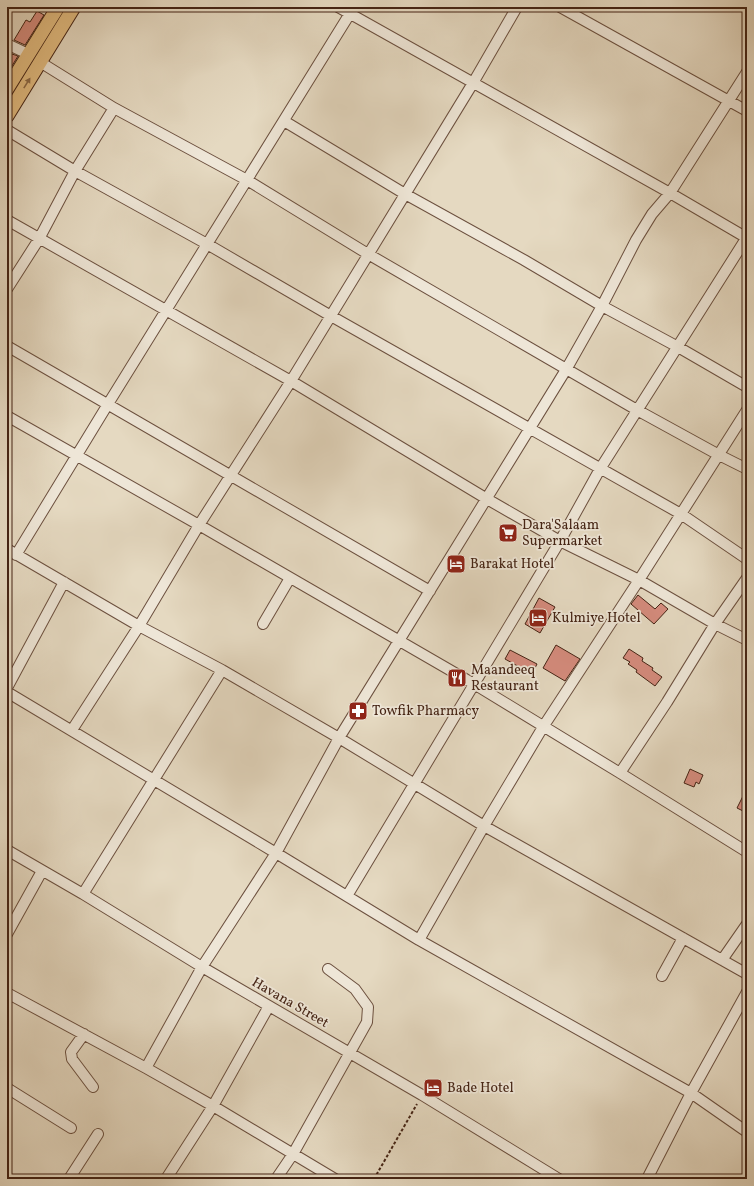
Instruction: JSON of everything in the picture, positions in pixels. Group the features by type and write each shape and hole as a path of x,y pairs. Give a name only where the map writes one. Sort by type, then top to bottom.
{"main road":[{"path":"7,89 58,7"},
{"path":"7,116 74,7"}],"street":[{"path":"338,7 352,11 473,83 670,193 747,238 600,469 560,540 347,896"},
{"path":"72,730 139,626 199,525 291,381 473,83 517,7"},
{"path":"560,7 747,111"},
{"path":"16,555 352,11"},
{"path":"7,44 28,54"},
{"path":"40,62 114,108 247,180 368,254 567,368 637,410 747,469"},
{"path":"146,1068 202,967 276,853 339,738 567,368 602,306 636,240 652,214 670,193 747,72"},
{"path":"7,289 39,238 75,171 114,108"},
{"path":"284,121 405,194 747,387"},
{"path":"7,130 75,171 208,244 331,316 681,514 747,559"},
{"path":"7,220 291,381 487,499 560,540 640,580 715,624 747,640"},
{"path":"7,346 430,591"},
{"path":"419,940 484,826 544,727 640,580 747,410"},
{"path":"7,416 474,684 747,852"},
{"path":"7,549 139,626 222,670 339,738 484,826 747,974"},
{"path":"264,624 290,578"},
{"path":"620,773 667,702 715,624 747,578"},
{"path":"7,688 64,582"},
{"path":"83,894 222,670"},
{"path":"7,692 419,940 691,1093 747,1132"},
{"name":"Havana Street","path":"7,850 83,894 202,967 422,1095 560,1179"},
{"path":"7,934 42,871"},
{"path":"722,960 747,924"},
{"path":"662,976 682,938"},
{"path":"276,1179 293,1154 367,1022 368,1007 355,989 328,969"},
{"path":"647,1179 691,1093 747,992"},
{"path":"7,993 146,1068 335,1179"},
{"path":"166,1179 213,1106 269,1006"},
{"path":"84,1034 71,1052 72,1059 93,1087"},
{"path":"7,1088 71,1128"},
{"path":"69,1179 98,1134"}],"path":[{"path":"374,1179 422,1095"}],"building":[{"path":"37,11 44,15 25,45 14,40 26,20 30,22"},
{"path":"12,54 18,56 7,74 7,62"},
{"path":"638,595 655,609 661,603 668,609 654,624 631,604"},
{"path":"539,598 555,607 540,633 525,624"},
{"path":"556,645 580,659 565,681 543,668"},
{"path":"629,649 643,658 642,661 653,668 652,670 662,677 655,686 636,672 637,670 628,664 630,662 623,658"},
{"path":"510,650 537,664 532,674 505,659"},
{"path":"690,769 703,775 699,784 696,782 694,787 684,783"},
{"path":"747,788 747,813 737,808"}],"place":[{"name":"Dara'Salaam Supermarket","path":"508,533"},
{"name":"Barakat Hotel","path":"456,564"},
{"name":"Kulmiye Hotel","path":"538,618"},
{"name":"Maandeeq Restaurant","path":"457,678"},
{"name":"Towfik Pharmacy","path":"358,711"},
{"name":"Bade Hotel","path":"433,1088"}]}
